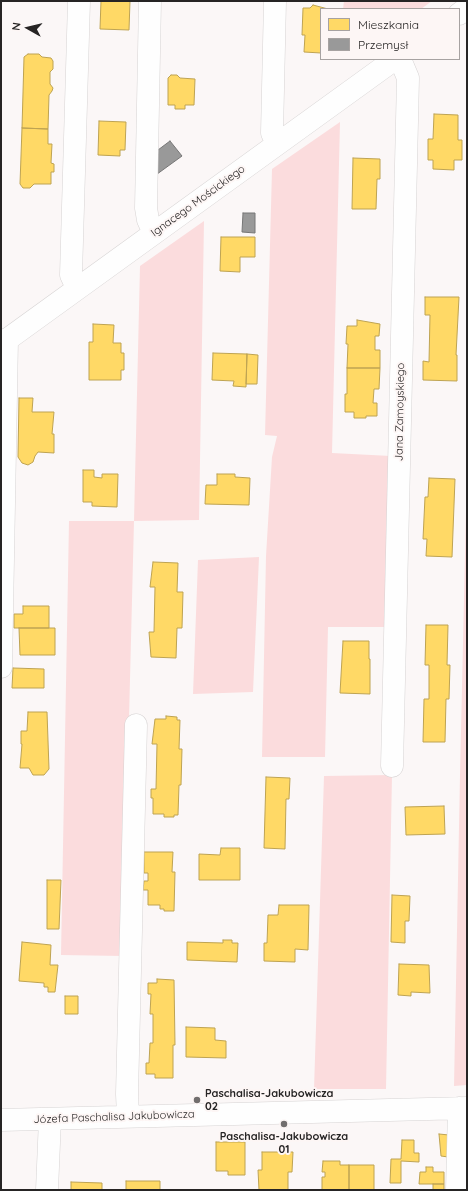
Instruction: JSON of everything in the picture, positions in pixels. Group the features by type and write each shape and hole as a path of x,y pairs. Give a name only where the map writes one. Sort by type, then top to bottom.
{"street":[{"path":"77,288 71,275 79,1"},
{"path":"150,1 146,208 148,220 154,234"},
{"path":"275,1 272,133 278,144"},
{"name":"Ignacego Mościckiego","path":"4,341 394,60"},
{"name":"Jana Zamoyskiego","path":"392,766 408,78 400,60"},
{"path":"1,667 4,341"},
{"path":"128,1116 127,1094 136,725"},
{"path":"457,1190 463,1108"},
{"name":"Józefa Paschalisa Jakubowicza","path":"1,1120 463,1108"},
{"path":"47,1190 50,1119"}],"shaded area":[{"path":"344,1 432,1 422,8 343,8"},
{"path":"340,122 332,453 391,456 387,627 328,627 325,757 262,757 266,556 272,457 277,436 265,435 272,169"},
{"path":"204,221 199,520 134,521 140,266"},
{"path":"467,467 467,1085 454,1086 460,775"},
{"path":"69,521 134,521 123,956 61,955"},
{"path":"259,557 253,692 193,694 198,560"},
{"path":"392,775 386,1089 314,1089 324,776"}],"building: Mieszkania":[{"path":"101,1 130,1 129,30 100,29"},
{"path":"313,5 324,8 320,8 320,53 304,52 305,35 302,35 303,8 310,8"},
{"path":"28,54 39,54 42,57 51,58 53,61 53,69 50,72 50,84 53,88 49,95 48,129 22,128 24,57"},
{"path":"171,75 177,75 180,78 195,79 194,105 185,105 185,109 175,109 175,105 168,105 168,78"},
{"path":"434,114 458,115 458,140 462,140 462,160 454,160 454,170 433,169 433,160 428,160 428,139 433,139"},
{"path":"99,121 126,122 125,150 120,150 120,156 98,155"},
{"path":"22,128 48,129 48,144 52,144 51,163 54,164 54,172 51,172 51,184 34,184 30,188 23,188 20,184"},
{"path":"353,158 380,159 380,179 377,179 376,209 352,209"},
{"path":"221,237 255,237 255,257 240,257 240,272 220,271"},
{"path":"425,297 459,297 456,355 457,381 423,380 423,361 429,362 430,315 425,315"},
{"path":"357,320 380,324 379,336 375,336 375,350 380,350 380,368 347,368 347,326 357,326"},
{"path":"93,324 114,325 113,343 121,343 121,353 124,353 124,370 121,370 121,380 89,380 89,342 93,342"},
{"path":"213,353 247,354 246,387 233,386 234,381 212,380"},
{"path":"247,354 258,355 257,384 246,384"},
{"path":"347,368 380,368 379,389 374,389 373,403 377,403 377,416 354,418 354,412 345,412"},
{"path":"19,398 33,398 32,412 54,412 52,434 54,434 54,453 38,452 33,462 28,465 22,463 18,457"},
{"path":"83,470 94,470 94,477 102,478 102,474 118,474 117,507 92,506 92,502 83,502"},
{"path":"217,474 235,474 235,477 250,478 249,505 205,504 206,485 217,485"},
{"path":"429,478 455,479 452,557 426,556 427,539 423,539 425,497 428,497"},
{"path":"153,562 178,563 177,592 183,592 182,628 177,628 176,658 151,657 149,632 154,632 155,587 150,587"},
{"path":"23,606 49,606 49,628 14,628 14,614 23,614"},
{"path":"426,625 448,625 447,665 450,665 449,699 446,699 445,742 423,742 424,699 429,699 429,665 425,665"},
{"path":"19,628 55,628 55,655 20,655"},
{"path":"343,641 369,641 370,694 340,693"},
{"path":"13,668 44,669 44,688 12,688"},
{"path":"28,712 47,712 49,769 44,775 33,775 29,768 20,768 22,744 21,731 27,731"},
{"path":"166,716 177,717 177,720 180,720 179,749 182,749 181,785 179,785 178,815 174,815 174,817 164,817 164,814 153,814 153,798 151,798 151,789 156,789 157,744 152,744 155,719 166,719"},
{"path":"266,777 290,778 289,799 286,799 285,849 264,848"},
{"path":"444,806 445,834 406,835 405,807"},
{"path":"221,848 240,848 240,880 199,880 199,854 220,855"},
{"path":"144,852 173,852 172,872 175,872 174,911 164,911 164,909 160,909 160,905 148,905 148,890 143,890 144,881 148,881 148,873 144,873"},
{"path":"47,880 61,880 59,929 47,929"},
{"path":"392,895 410,896 409,921 405,921 405,943 391,942"},
{"path":"279,905 309,905 308,950 295,949 295,962 264,961 264,943 267,943 268,915 278,915"},
{"path":"223,940 232,940 232,943 238,943 237,962 187,960 187,942 223,943"},
{"path":"22,942 51,945 50,965 58,965 55,992 48,992 48,987 44,987 44,983 19,981"},
{"path":"399,964 429,965 430,993 411,992 411,996 398,995"},
{"path":"157,979 174,980 175,1045 173,1045 173,1078 155,1078 155,1074 146,1074 146,1063 149,1063 150,1043 153,1043 153,1014 150,1014 151,994 148,994 148,983 157,983"},
{"path":"65,996 78,996 78,1014 65,1014"},
{"path":"186,1027 215,1028 215,1040 226,1041 226,1058 186,1057"},
{"path":"439,1134 449,1135 448,1157 441,1156"},
{"path":"402,1140 414,1140 414,1153 419,1153 419,1162 401,1161 401,1183 390,1183 391,1159 401,1159"},
{"path":"216,1142 245,1142 245,1175 228,1175 228,1171 216,1171"},
{"path":"262,1152 293,1152 292,1172 288,1172 288,1190 259,1190 258,1170 262,1170"},
{"path":"323,1161 340,1161 340,1165 349,1165 349,1190 322,1190 322,1177 325,1177 325,1172 322,1172"},
{"path":"349,1165 374,1165 374,1190 349,1190"},
{"path":"426,1167 433,1167 433,1172 444,1172 444,1184 419,1184 420,1172 426,1172"},
{"path":"126,1181 160,1181 160,1190 126,1190"},
{"path":"71,1182 102,1183 102,1190 71,1190"},
{"path":"433,1184 444,1184 444,1190 433,1190"}],"building: Przemysł":[{"path":"170,141 182,156 153,177 154,153"},
{"path":"243,213 255,213 255,233 242,232"}],"place":[{"name":"Paschalisa-Jakubowicza 02","path":"197,1100"},
{"name":"Paschalisa-Jakubowicza 01","path":"284,1124"}]}
